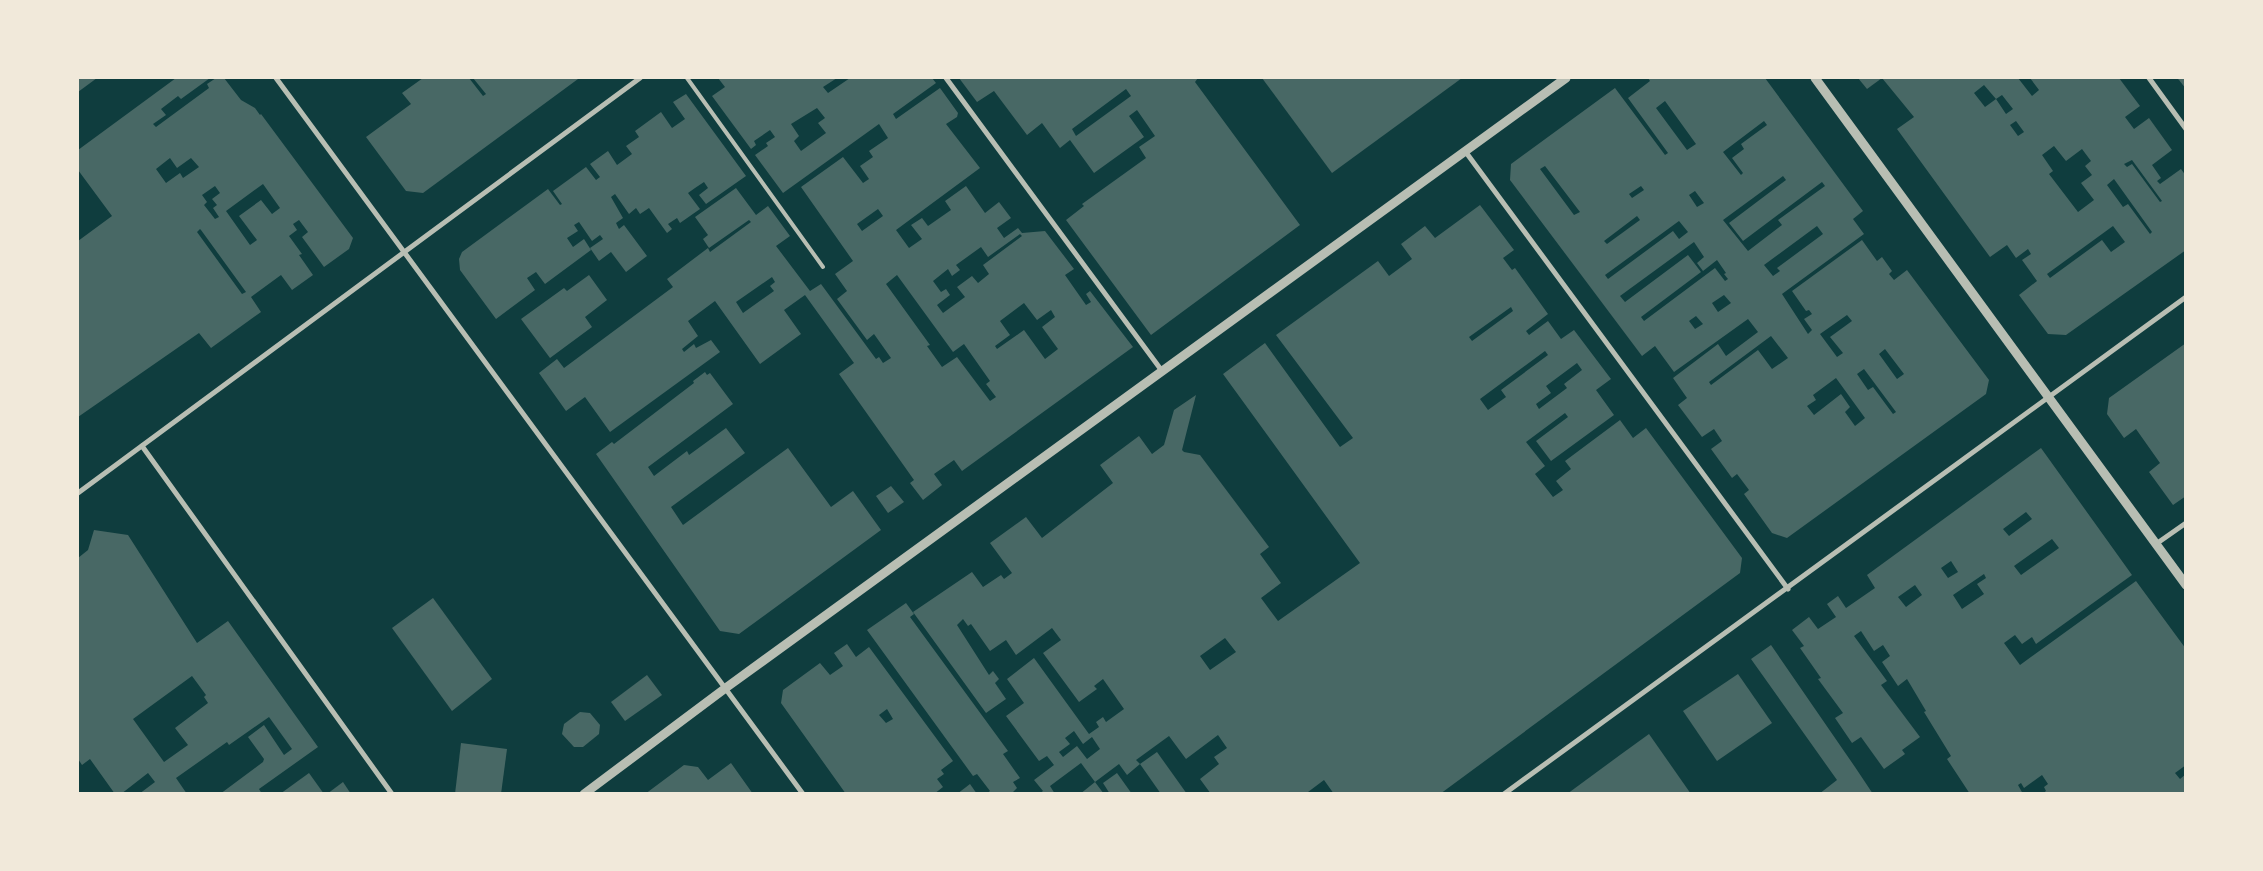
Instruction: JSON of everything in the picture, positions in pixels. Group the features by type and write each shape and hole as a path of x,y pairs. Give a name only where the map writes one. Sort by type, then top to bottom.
{"street":[{"path":"276,78 727,687 803,794"},
{"path":"78,493 640,78"},
{"path":"946,78 1162,371"},
{"path":"584,794 727,687 1566,78"},
{"path":"1815,78 2186,585"},
{"path":"2149,78 2186,129"},
{"path":"1465,151 1788,589"},
{"path":"1504,794 1788,589 2186,297"},
{"path":"142,446 392,794"},
{"path":"2156,544 2186,522"}],"lane":[{"path":"687,78 823,267"}],"building":[{"path":"78,78 97,78 78,92"},
{"path":"176,78 210,78 181,99 178,96 161,109 166,115 153,124 156,127 209,88 207,84 216,78 224,78 241,100 261,114 353,238 349,249 324,267 302,237 308,232 299,220 293,224 297,230 289,236 302,254 299,255 313,275 292,290 281,275 251,297 261,312 211,348 199,333 78,417 78,241 112,216 78,170 78,150","holes":["170,158 177,168 191,158 199,167 183,178 180,173 166,183 156,169","263,184 280,208 272,214 261,200 239,216 257,240 250,245 226,211","215,186 220,193 212,199 217,205 213,208 219,217 215,219 204,205 207,202 202,195","201,230 246,292 242,294 197,232"]},
{"path":"423,78 469,78 483,96 486,94 473,78 578,79 423,193 406,191 366,137 411,104 402,93"},
{"path":"718,78 837,78 823,87 828,93 850,78 932,78 936,83 893,114 896,119 940,88 958,113 957,117 946,124 980,168 896,230 909,248 922,239 911,225 922,218 928,226 951,210 945,201 966,186 985,213 999,202 1011,218 997,228 1004,238 1018,228 1022,233 1045,231 1074,269 1065,275 1086,305 1091,302 1086,294 1090,291 1133,347 962,471 954,460 934,474 942,485 923,500 910,483 914,480 839,374 854,363 805,295 784,310 801,334 760,364 715,301 688,321 698,336 682,349 684,352 694,344 696,348 711,340 720,352 610,432 585,397 566,411 539,373 557,359 564,368 673,287 667,279 708,248 710,252 751,222 749,220 709,248 703,239 708,235 695,217 736,188 756,215 768,206 790,236 776,246 810,291 821,284 876,359 879,357 883,363 891,358 874,334 867,340 837,299 847,291 835,274 853,261 801,187 843,157 863,183 869,179 860,166 873,157 869,151 888,138 879,124 783,193 755,155 768,146 766,143 775,137 770,130 754,141 756,145 751,149 712,96 725,87","holes":["817,108 825,118 818,123 826,133 801,151 794,141 799,136 791,124","878,209 883,216 862,231 857,224","1020,234 1022,236 983,265 989,274 978,283 972,276 957,287 965,297 943,313 937,305 950,295 946,289 941,292 933,281 948,269 952,276 960,270 956,265 981,247 988,257","897,275 953,352 964,344 990,381 986,384 996,397 990,401 957,357 942,367 927,346 930,345 886,284","772,277 775,282 770,286 774,291 743,313 736,302","1024,303 1037,320 1051,310 1055,317 1042,327 1058,349 1045,359 1024,330 997,349 995,346 1010,335 1000,321"]},
{"path":"959,78 1198,78 1195,82 1300,225 1151,335 1066,220 1084,206 1082,204 1146,158 1139,147 1155,136 1137,110 1129,116 1144,137 1094,173 1070,140 1060,148 1042,123 1027,135 994,91 977,102","holes":["1126,89 1131,96 1076,136 1072,129"]},
{"path":"1262,78 1462,78 1332,173"},
{"path":"1648,78 1765,78 1863,211 1853,219 1864,234 1782,294 1808,334 1812,330 1804,319 1812,314 1809,310 1806,311 1792,291 1862,240 1877,261 1882,257 1892,271 1889,274 1894,280 1907,270 1989,380 1986,394 1787,538 1772,533 1744,494 1749,490 1737,474 1732,478 1711,449 1722,441 1714,429 1702,437 1678,405 1687,398 1673,378 1718,344 1726,356 1758,332 1748,319 1674,372 1655,346 1642,356 1510,180 1511,164 1615,88 1665,155 1668,153 1628,98 1650,81","holes":["1665,101 1696,144 1687,150 1656,108","1764,121 1767,125 1741,144 1744,149 1732,158 1743,173 1741,175 1723,152","1545,166 1580,212 1574,215 1540,169","1783,176 1786,180 1729,223 1743,241 1822,182 1825,186 1778,220 1782,225 1748,251 1723,220","1641,186 1644,190 1632,198 1629,194","1695,191 1704,203 1697,207 1689,195","1637,216 1640,220 1607,244 1604,241","1679,221 1688,232 1679,239 1673,231 1608,279 1605,275","1817,226 1823,234 1777,268 1780,271 1773,276 1764,265","1694,242 1704,257 1697,263 1703,271 1717,260 1728,279 1725,281 1715,268 1644,321 1641,317 1701,272 1688,255 1625,302 1620,296","1724,295 1731,303 1718,312 1712,303","1847,315 1852,321 1830,337 1843,353 1837,357 1820,334","1696,316 1703,324 1695,329 1689,321","1771,336 1788,358 1772,369 1758,350 1711,385 1709,382","1885,349 1904,374 1897,379 1879,354","1864,369 1896,412 1893,414 1873,387 1868,390 1857,374","1836,378 1865,418 1855,426 1845,412 1850,407 1841,394 1814,415 1807,406 1816,400 1813,395"]},
{"path":"1858,78 1882,78 1867,89"},
{"path":"1882,78 2018,78 2032,96 2039,90 2030,78 2119,78 2140,106 2125,117 2134,129 2149,118 2172,150 2152,165 2161,178 2157,181 2160,184 2181,169 2186,176 2186,250 2066,335 2048,334 2019,295 2037,281 2022,260 2031,254 2028,249 2016,258 2007,245 1990,257 1897,129 1914,117","holes":["1984,85 1996,99 1985,107 1974,93","2002,95 2013,109 2006,114 1996,99","2016,121 2024,132 2018,136 2010,125","2054,146 2066,161 2082,149 2091,161 2085,166 2092,175 2081,183 2094,200 2078,212 2049,174 2053,171 2042,155","2132,160 2162,201 2160,202 2132,164 2127,167 2124,164","2114,179 2152,232 2150,234 2128,204 2123,207 2107,185","2113,226 2125,242 2111,252 2102,240 2050,278 2047,274"]},
{"path":"2177,78 2186,78 2186,89 2179,80"},
{"path":"686,94 746,176 706,204 699,195 708,188 704,182 688,193 700,209 680,223 677,218 668,224 672,229 667,233 649,208 640,214 636,208 629,214 615,194 611,197 623,218 616,223 619,229 624,225 647,256 626,272 611,252 599,261 590,248 603,239 600,235 592,241 579,222 574,225 578,231 567,238 573,247 584,239 591,250 545,284 536,272 527,278 535,290 496,319 460,270 459,259 462,252 548,189 560,205 562,204 553,191 586,167 596,180 600,177 590,164 608,151 617,165 632,154 626,146 639,137 635,131 661,112 672,128 685,119 673,102"},
{"path":"1480,205 1514,250 1503,258 1512,270 1515,268 1548,314 1526,331 1529,335 1548,321 1561,339 1574,330 1611,379 1596,390 1614,415 1551,461 1536,441 1568,417 1565,413 1526,442 1545,466 1535,474 1553,497 1563,490 1556,481 1571,469 1565,461 1620,420 1633,438 1646,428 1742,558 1740,573 1440,794 1334,794 1324,780 1308,792 1310,794 1211,794 1200,779 1219,764 1214,757 1227,748 1218,735 1186,759 1169,736 1136,760 1140,764 1127,775 1119,764 1095,782 1081,763 1050,786 1055,794 1039,794 1043,791 1034,780 1054,765 1047,756 1039,761 1006,716 1024,703 1007,679 1034,658 1089,734 1099,727 1096,722 1103,717 1106,722 1124,709 1103,679 1094,686 1097,689 1079,702 1043,653 1061,640 1052,628 1016,655 1006,640 990,651 971,624 968,626 963,619 957,625 989,675 993,671 999,679 995,683 1006,699 986,713 913,612 972,572 983,587 1001,575 1004,579 1012,573 990,543 1026,517 1042,538 1113,483 1100,465 1139,436 1152,454 1164,445 1174,410 1196,395 1182,450 1200,455 1269,547 1260,554 1281,583 1261,598 1278,621 1360,563 1223,374 1265,343 1340,447 1353,438 1276,335 1378,261 1389,276 1412,259 1401,244 1425,226 1435,238","holes":["1511,307 1513,311 1472,341 1469,337","1545,351 1548,355 1501,390 1506,397 1488,410 1480,399","1577,363 1582,370 1564,384 1567,388 1539,409 1536,404 1551,393 1546,386","1225,638 1236,652 1210,670 1200,656","1074,731 1083,744 1092,737 1100,749 1087,759 1077,746 1063,757 1059,752 1070,744 1065,738"]},
{"path":"589,275 607,300 585,317 592,327 550,358 521,319 564,288 567,291"},
{"path":"2186,343 2186,496 2173,505 2149,472 2160,463 2136,429 2124,438 2107,414 2109,398"},
{"path":"705,372 707,375 710,373 733,404 648,467 654,476 687,451 689,455 726,428 745,453 671,507 683,525 788,448 831,507 853,491 881,530 739,634 720,631 596,454 612,442 614,444 694,383 693,381"},
{"path":"2041,448 2132,575 2036,644 2032,637 2022,644 2015,635 2004,643 2020,665 2136,581 2186,649 2186,765 2175,773 2180,779 2186,774 2186,794 2042,794 2046,791 2044,787 2048,784 2042,775 2024,788 2021,783 2018,785 2023,794 1970,794 1947,759 1951,756 1924,712 1926,711 1907,679 1898,686 1882,662 1890,656 1883,645 1874,651 1861,631 1854,636 1887,681 1881,685 1920,737 1902,750 1905,754 1884,769 1861,737 1852,743 1835,718 1843,713 1818,679 1821,678 1800,648 1804,646 1792,630 1809,617 1818,629 1836,617 1827,604 1838,596 1846,608 1875,588 1867,575","holes":["2026,512 2032,519 2009,536 2003,529","2052,539 2059,548 2021,575 2014,566","1951,561 1958,572 1948,578 1941,568","1984,574 1986,578 1977,584 1984,594 1962,609 1953,595","1915,585 1922,595 1906,607 1898,597"]},
{"path":"891,486 904,502 888,513 876,496"},
{"path":"94,530 128,535 197,643 228,621 318,747 259,789 262,794 220,794 263,762 264,759 248,737 264,725 284,755 292,749 269,717 229,745 227,742 176,778 187,794 139,794 155,782 148,773 121,794 115,794 90,759 82,765 78,759 78,558 88,550","holes":["192,676 206,695 204,697 208,703 175,728 188,745 164,762 133,719"]},
{"path":"433,598 492,679 452,711 392,628"},
{"path":"906,603 914,614 910,617 1008,751 1003,754 1020,778 1013,782 1017,788 1011,794 986,794 990,791 977,774 973,776 867,630"},
{"path":"847,644 856,657 869,647 953,761 941,770 944,774 937,779 943,787 934,794 846,794 781,703 783,690 820,663 830,675 843,666 834,653","holes":["887,709 893,719 886,723 879,715"]},
{"path":"1771,645 1873,794 1819,794 1837,780 1751,659"},
{"path":"1738,674 1772,723 1717,761 1683,711"},
{"path":"647,675 662,695 625,721 611,702"},
{"path":"580,712 590,713 600,725 599,734 583,747 574,747 562,734 564,724"},
{"path":"1649,734 1691,794 1567,794 1620,755"},
{"path":"461,743 507,749 501,794 455,794"},
{"path":"1157,752 1187,794 1161,794 1140,764"},
{"path":"731,763 753,794 645,794 684,765 698,767 708,780"},
{"path":"309,773 324,794 280,794"},
{"path":"1117,773 1132,794 1110,794 1103,783"},
{"path":"343,782 351,794 327,794"},
{"path":"1095,782 1104,794 1080,794"},
{"path":"970,784 977,794 957,794"}]}
